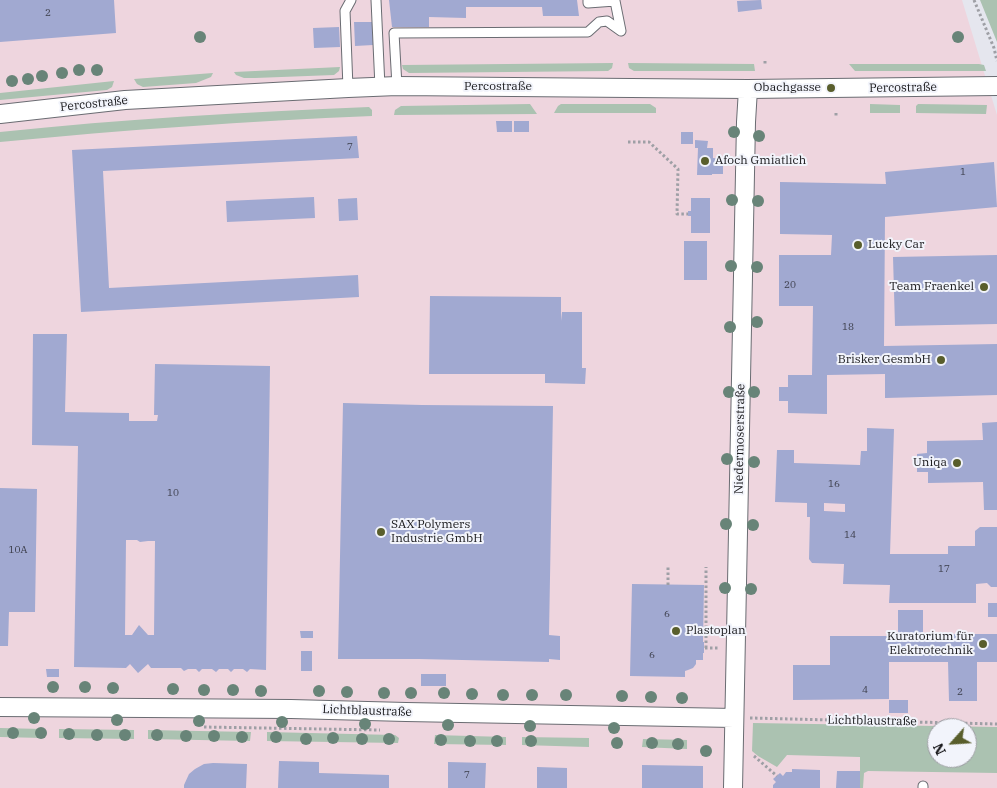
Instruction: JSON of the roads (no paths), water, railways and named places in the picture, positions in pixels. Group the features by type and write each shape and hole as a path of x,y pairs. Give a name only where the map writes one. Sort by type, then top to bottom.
{"street":[{"name":"Percostraße","path":"0,114 125,100 348,88 748,90 997,86"},
{"name":"Niedermoserstraße","path":"734,788 741,718 746,122 748,90"},
{"name":"Lichtblaustraße","path":"0,707 290,708 741,718"}],"lane":[{"path":"348,88 345,11 351,0"},
{"path":"376,0 388,87"},
{"path":"388,87 394,33 588,32 599,22 607,21 621,31 615,2 588,3 588,0"}],"place":[{"name":"Obachgasse","path":"831,88"},
{"name":"Afoch Gmiatlich","path":"705,161"},
{"name":"Lucky Car","path":"858,245"},
{"name":"Team Fraenkel","path":"984,287"},
{"name":"Brisker GesmbH","path":"941,360"},
{"name":"Uniqa","path":"957,463"},
{"name":"SAX Polymers Industrie GmbH","path":"381,532"},
{"name":"Plastoplan","path":"676,631"},
{"name":"Kuratorium für Elektrotechnik","path":"983,644"}]}
